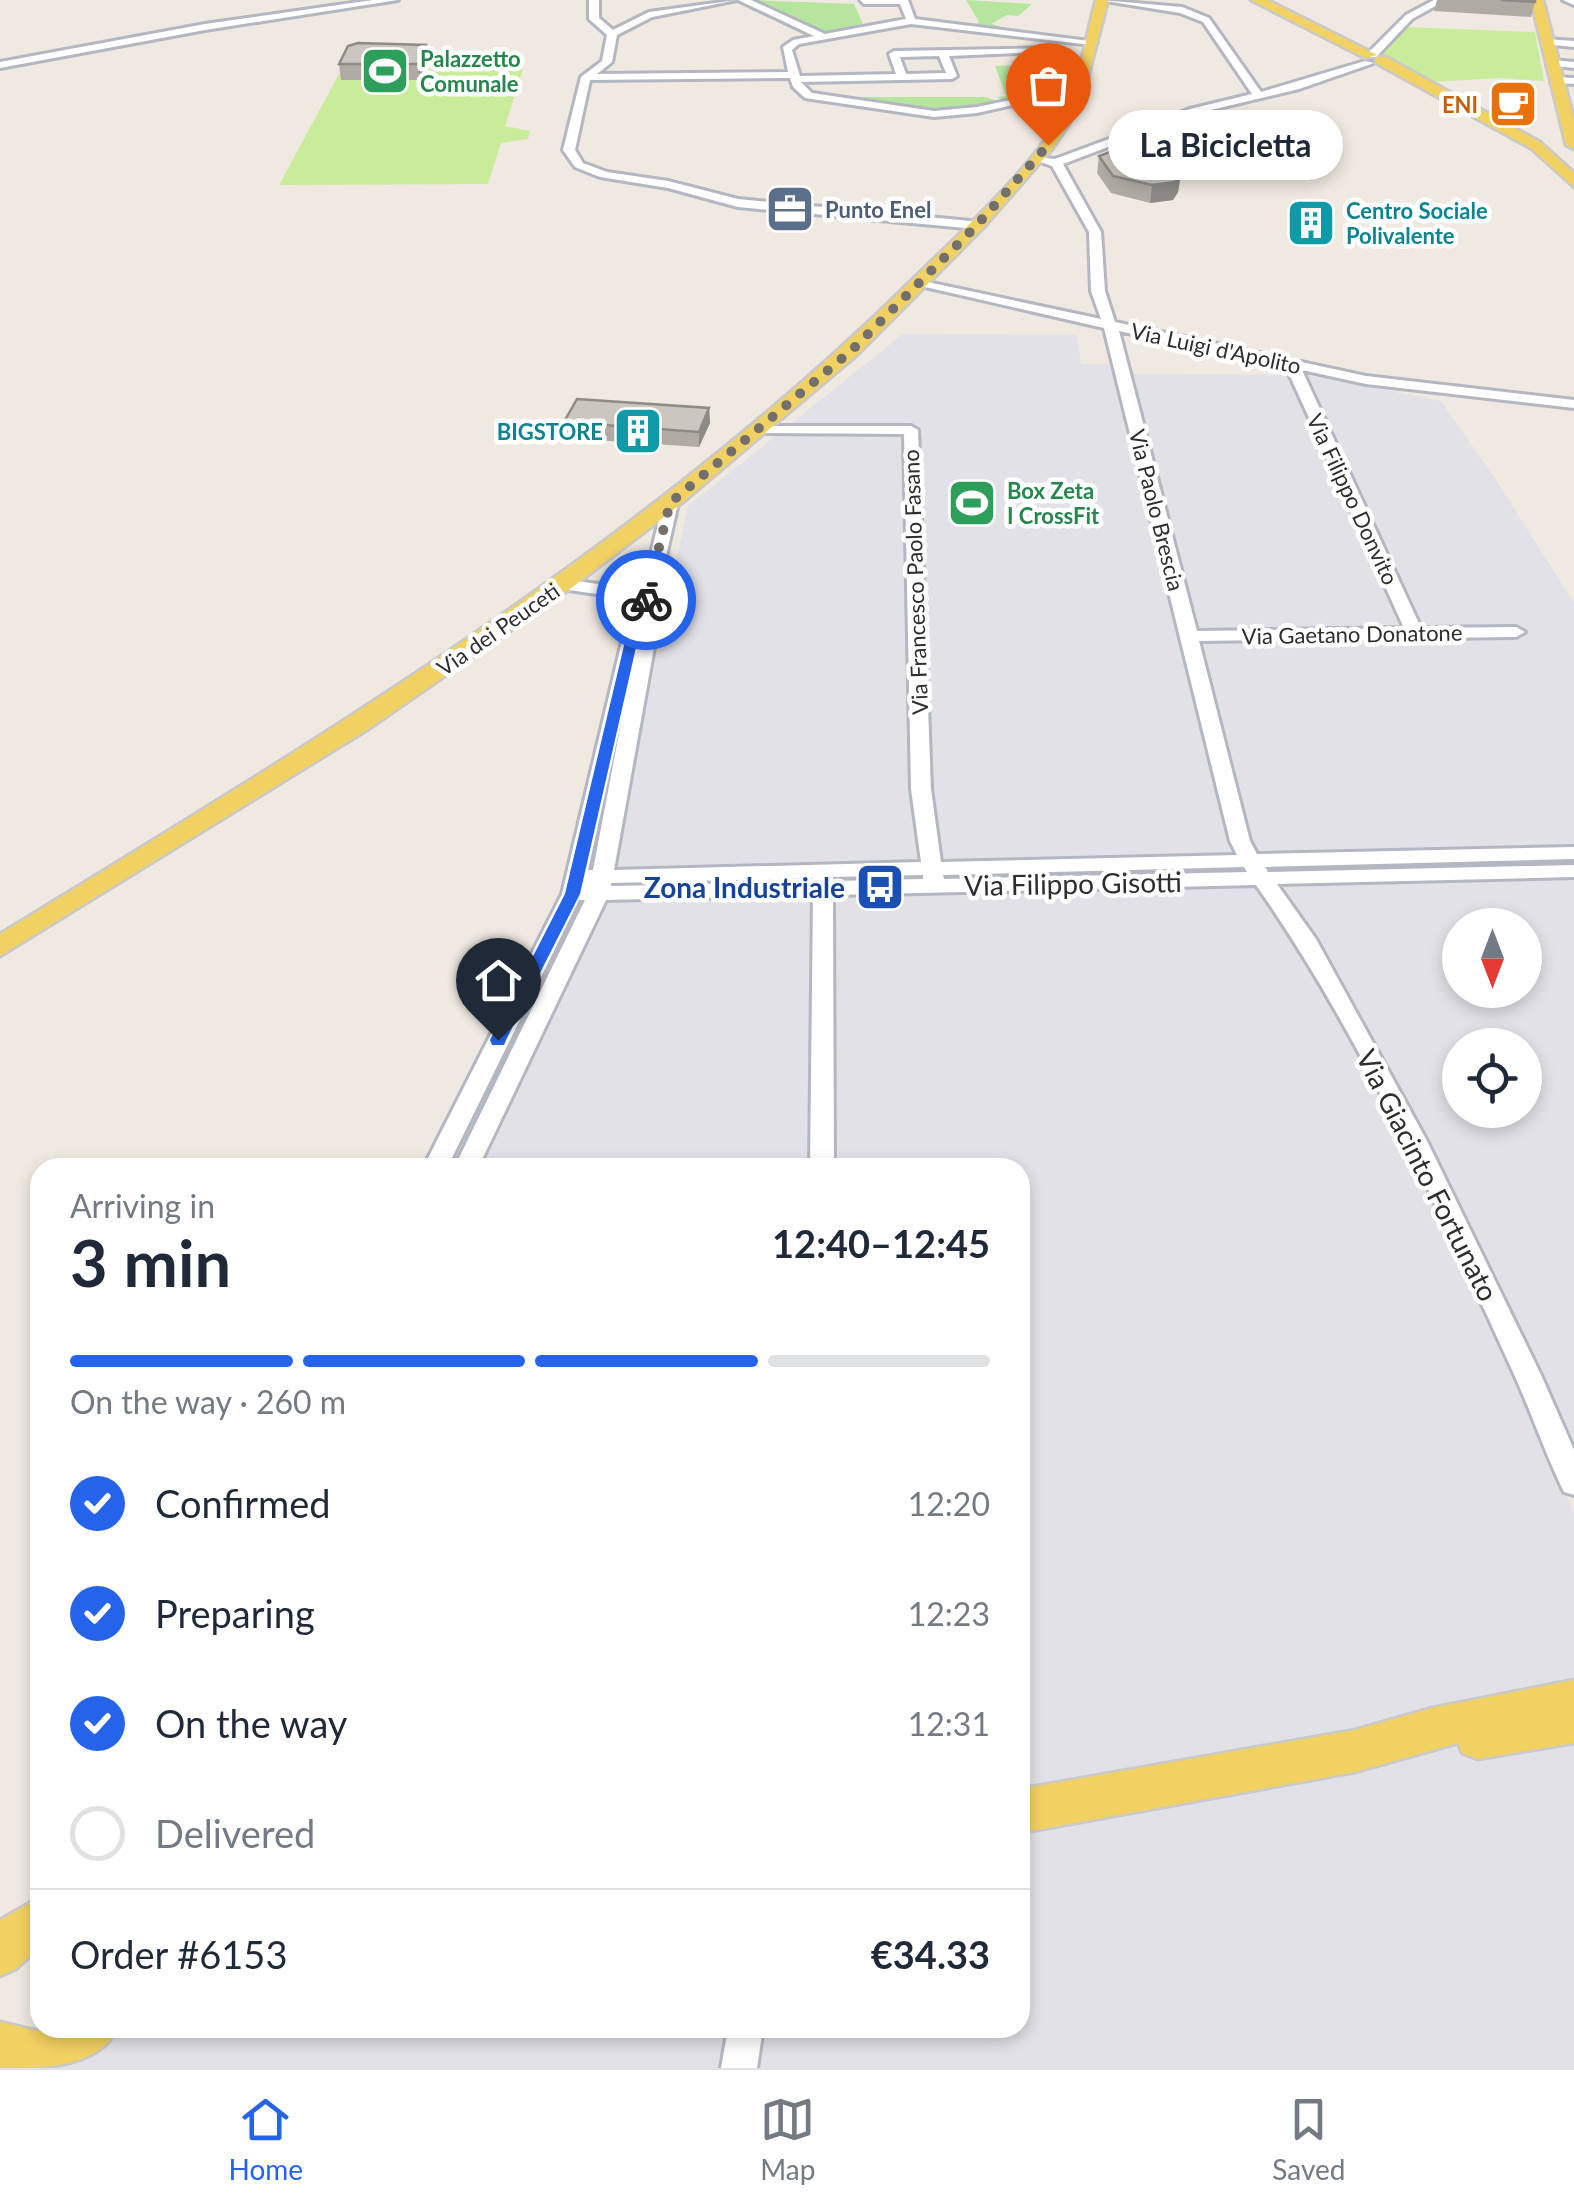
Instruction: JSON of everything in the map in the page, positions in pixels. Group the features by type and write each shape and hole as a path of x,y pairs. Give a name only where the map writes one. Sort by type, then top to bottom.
{"main road":[{"name":"Via dei Peuceti","path":"0,947 361,724 562,584 670,503 852,350 1046,162 1071,111 1104,0"},
{"path":"1257,0 1560,152 1570,128 1537,0"},
{"path":"1542,143 1574,182"},
{"path":"1355,1751 1432,1728 1574,1700"},
{"path":"1030,1809 1355,1751 1440,1745 1574,1723"},
{"path":"0,2046 19,2055 43,2056 70,2048"}],"street":[{"path":"0,65 205,27 394,0"},
{"path":"594,0 594,19 617,30"},
{"path":"732,0 649,15 617,30 608,62 586,77 568,150 574,160 589,170 738,203 977,225"},
{"path":"743,0 822,36"},
{"path":"1104,0 1182,10 1206,20 1259,96"},
{"path":"1046,162 1367,58 1410,16 1440,0"},
{"path":"864,1 904,1 912,21"},
{"path":"1056,48 912,21 822,36 788,46 800,90 816,98 926,114 977,110 1076,84"},
{"path":"1549,52 1574,44"},
{"path":"902,76 894,54 1091,47"},
{"path":"1056,48 1064,66"},
{"path":"1549,52 1574,52"},
{"path":"1549,52 1574,65"},
{"path":"586,77 952,76 943,53"},
{"path":"1555,80 1574,81"},
{"path":"1130,135 1156,144"},
{"name":"Via Paolo Brescia","path":"1046,162 1094,232 1098,291 1110,325 1233,821 1257,870"},
{"name":"Via Luigi d'Apolito","path":"918,284 1429,390 1570,399"},
{"name":"Via Filippo Donvito","path":"1292,364 1415,633"},
{"name":"Via Francesco Paolo Fasano","path":"758,429 911,430 921,790 934,877"},
{"path":"440,1158 575,885 638,612 649,596 670,503"},
{"path":"562,584 649,596"},
{"path":"471,1158 601,885 653,612 649,596"},
{"name":"Via Gaetano Donatone","path":"1188,636 1516,632"},
{"name":"Via Filippo Gisotti","path":"1257,870 1574,853"},
{"name":"Via Filippo Gisotti","path":"575,885 1257,870 1574,870"},
{"name":"Via Giacinto Fortunato","path":"1257,870 1304,938 1415,1141 1528,1375 1574,1483"},
{"path":"822,1158 823,879"},
{"path":"739,2068 744,2038"}],"shaded area":[{"path":"903,334 1077,335 1081,364 1127,364 1130,374 1307,375 1441,401 1574,603 1574,1450 1549,1453 1574,1513 1574,2068 51,2068 65,2038 1030,2038 1030,1158 485,1158 604,909 688,506"}],"green space":[{"path":"752,0 854,4 863,24 823,32"},
{"path":"966,0 1032,4 1018,16 1007,15 991,24 1014,30 1011,32 975,26 979,22"},
{"path":"1405,27 1535,32 1544,81 1501,78 1430,82 1379,56"},
{"path":"351,52 453,52 446,69 523,69 505,126 530,131 528,139 501,143 488,184 279,185"},
{"path":"1023,65 1034,84 1046,84 1049,92 1009,102 996,97 1006,96 995,66"},
{"path":"986,97 1001,103 942,108 844,100"}],"building":[{"path":"426,45 418,64 339,64 348,46"},
{"path":"1120,148 1162,150 1179,163 1181,174 1175,182 1152,185 1113,176 1099,156"},
{"path":"577,399 709,408 699,432 564,422"}],"way so far":[{"path":"646,600 670,503 852,350 977,225 1048,145"}],"place":[{"name":"Palazzetto Comunale","path":"385,71"},
{"name":"ENI","path":"1513,104"},
{"name":"La Bicicletta","path":"1048,145"},
{"name":"Punto Enel","path":"790,209"},
{"name":"Centro Sociale Polivalente","path":"1311,223"},
{"name":"BIGSTORE","path":"638,431"},
{"name":"Box Zeta I CrossFit","path":"972,503"},
{"name":"Zona Industriale","path":"880,887"}],"route":[{"path":"498,1040 578,877 638,612 646,600"}]}
